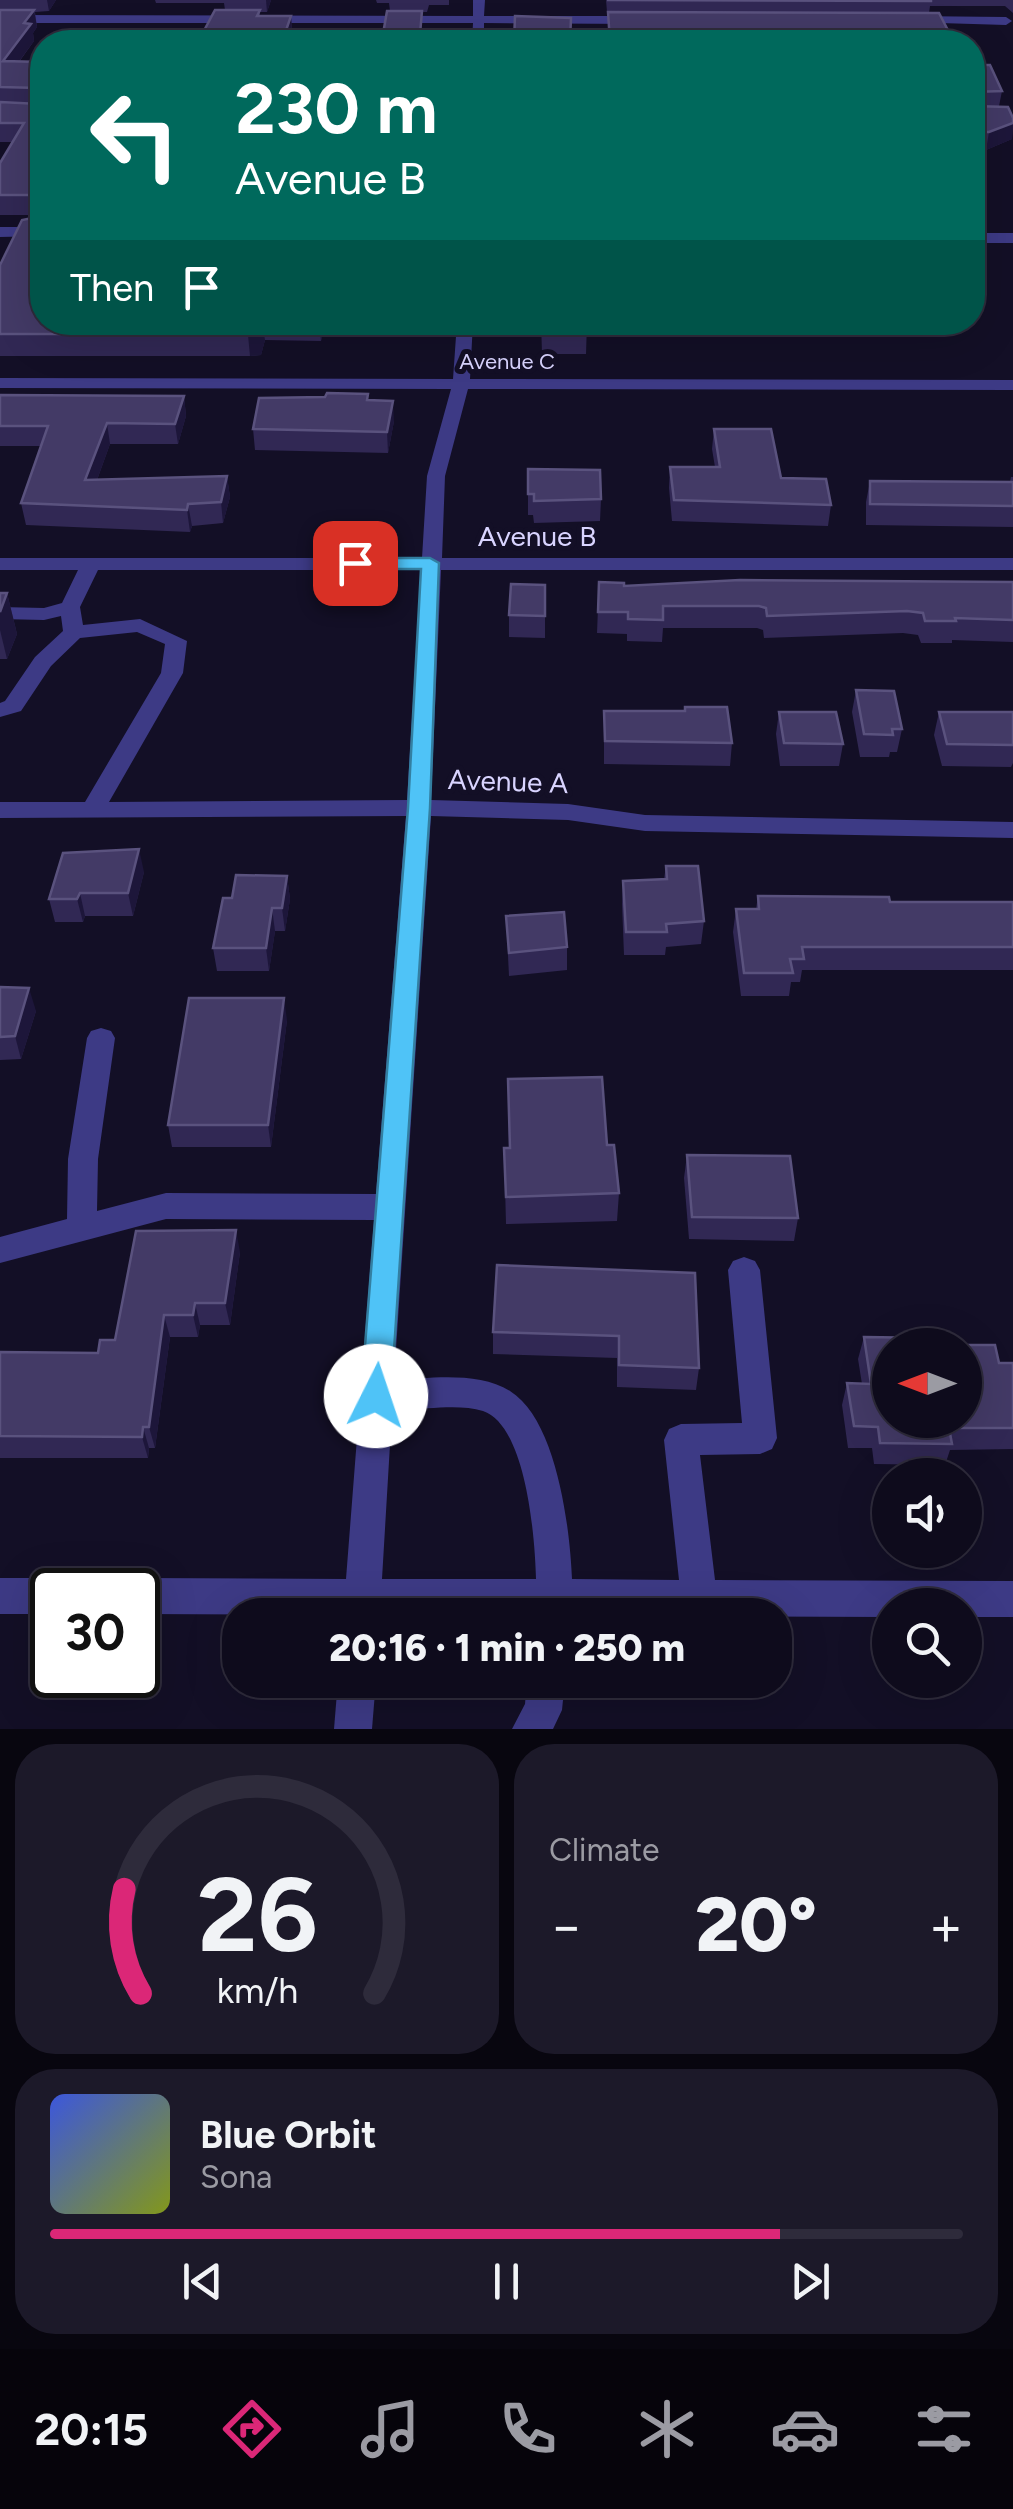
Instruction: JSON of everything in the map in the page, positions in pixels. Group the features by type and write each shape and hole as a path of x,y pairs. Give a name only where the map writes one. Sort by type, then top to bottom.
{"street":[{"path":"478,30 480,0"},
{"path":"0,19 650,20"},
{"path":"888,20 1006,21"},
{"path":"0,232 30,232"},
{"path":"985,238 1013,238"},
{"path":"363,1598 419,808 436,476 461,384 463,335"},
{"name":"Avenue C","path":"0,383 1013,385"},
{"name":"Avenue B","path":"0,564 1013,564"},
{"path":"74,632 70,607 91,564"},
{"path":"0,614 44,614 70,607"},
{"path":"0,710 13,706 44,662 74,632 140,624 176,640 172,673 118,760 93,810"},
{"name":"Avenue A","path":"0,810 419,808 568,812 645,823 1013,830"},
{"path":"82,1227 83,1159 101,1038"},
{"path":"0,1250 166,1206 388,1206"},
{"path":"699,1598 681,1440 760,1438 744,1270"},
{"path":"376,1396 466,1394 499,1400 528,1434 548,1533 553,1598"},
{"path":"0,1596 30,1596"},
{"path":"160,1597 222,1600"},
{"path":"792,1598 1013,1599"},
{"path":"354,1729 356,1698"},
{"path":"532,1729 544,1710 545,1698"}],"building":[{"path":"607,0 931,0 931,1"},
{"path":"0,10 34,10 24,23 31,24 3,61 30,62 30,88 0,87"},
{"path":"215,10 260,10 257,16 291,16 286,30 204,30"},
{"path":"387,11 422,11 420,30 384,30"},
{"path":"608,12 939,13 948,30 609,30"},
{"path":"515,16 571,18 570,30 514,30"},
{"path":"985,65 990,65 1002,91 985,92"},
{"path":"0,102 30,104 30,195 0,195 0,163 24,123 0,123"},
{"path":"985,106 1008,107 1013,123 985,132"},
{"path":"30,218 30,334 0,334 0,265 22,220"},
{"path":"327,393 368,394 367,400 393,401 387,432 253,429 259,398 325,397"},
{"path":"0,395 184,396 175,424 107,423 85,480 227,476 221,502 188,504 187,510 21,503 48,426 0,426"},
{"path":"714,429 771,429 781,478 826,479 831,505 674,500 670,467 720,467"},
{"path":"528,469 600,470 601,499 534,501 534,494 528,494"},
{"path":"870,481 1013,482 1013,506 870,504"},
{"path":"740,580 1013,582 1013,620 925,621 923,613 907,611 767,616 766,608 759,606 663,606 663,620 628,619 628,612 598,612 599,582 624,586"},
{"path":"511,584 545,585 545,616 509,615"},
{"path":"0,593 7,593 0,612"},
{"path":"856,690 894,691 902,729 892,729 893,735 864,734"},
{"path":"685,707 727,707 732,743 605,741 604,711 685,711"},
{"path":"779,712 836,712 843,744 784,743"},
{"path":"939,712 1013,712 1013,745 947,744"},
{"path":"139,849 128,893 80,893 77,899 49,899 63,853"},
{"path":"666,866 698,866 704,921 666,924 667,932 626,932 623,881 667,879"},
{"path":"236,875 287,876 282,908 272,908 266,948 213,948 223,898 232,898"},
{"path":"758,896 1013,902 1013,947 802,947 804,959 790,959 793,973 744,973 736,909 759,909"},
{"path":"564,912 567,947 509,953 506,916"},
{"path":"0,987 29,988 15,1036 0,1037"},
{"path":"189,998 284,998 268,1125 168,1125"},
{"path":"602,1077 607,1145 614,1145 619,1193 506,1197 504,1148 510,1148 508,1079"},
{"path":"687,1155 790,1156 798,1218 692,1217"},
{"path":"236,1230 225,1303 195,1303 193,1315 164,1315 149,1427 143,1427 142,1437 0,1436 0,1352 98,1353 100,1340 115,1340 136,1231"},
{"path":"497,1265 695,1273 699,1368 619,1365 619,1336 493,1332"},
{"path":"864,1337 872,1337 872,1427 854,1426 847,1383 871,1384"},
{"path":"982,1345 995,1345 999,1363 1013,1363 1013,1428 982,1428"},
{"path":"879,1438 951,1438 952,1444 880,1443"}],"route":[{"path":"355,563 430,563 419,808 376,1396"}]}
